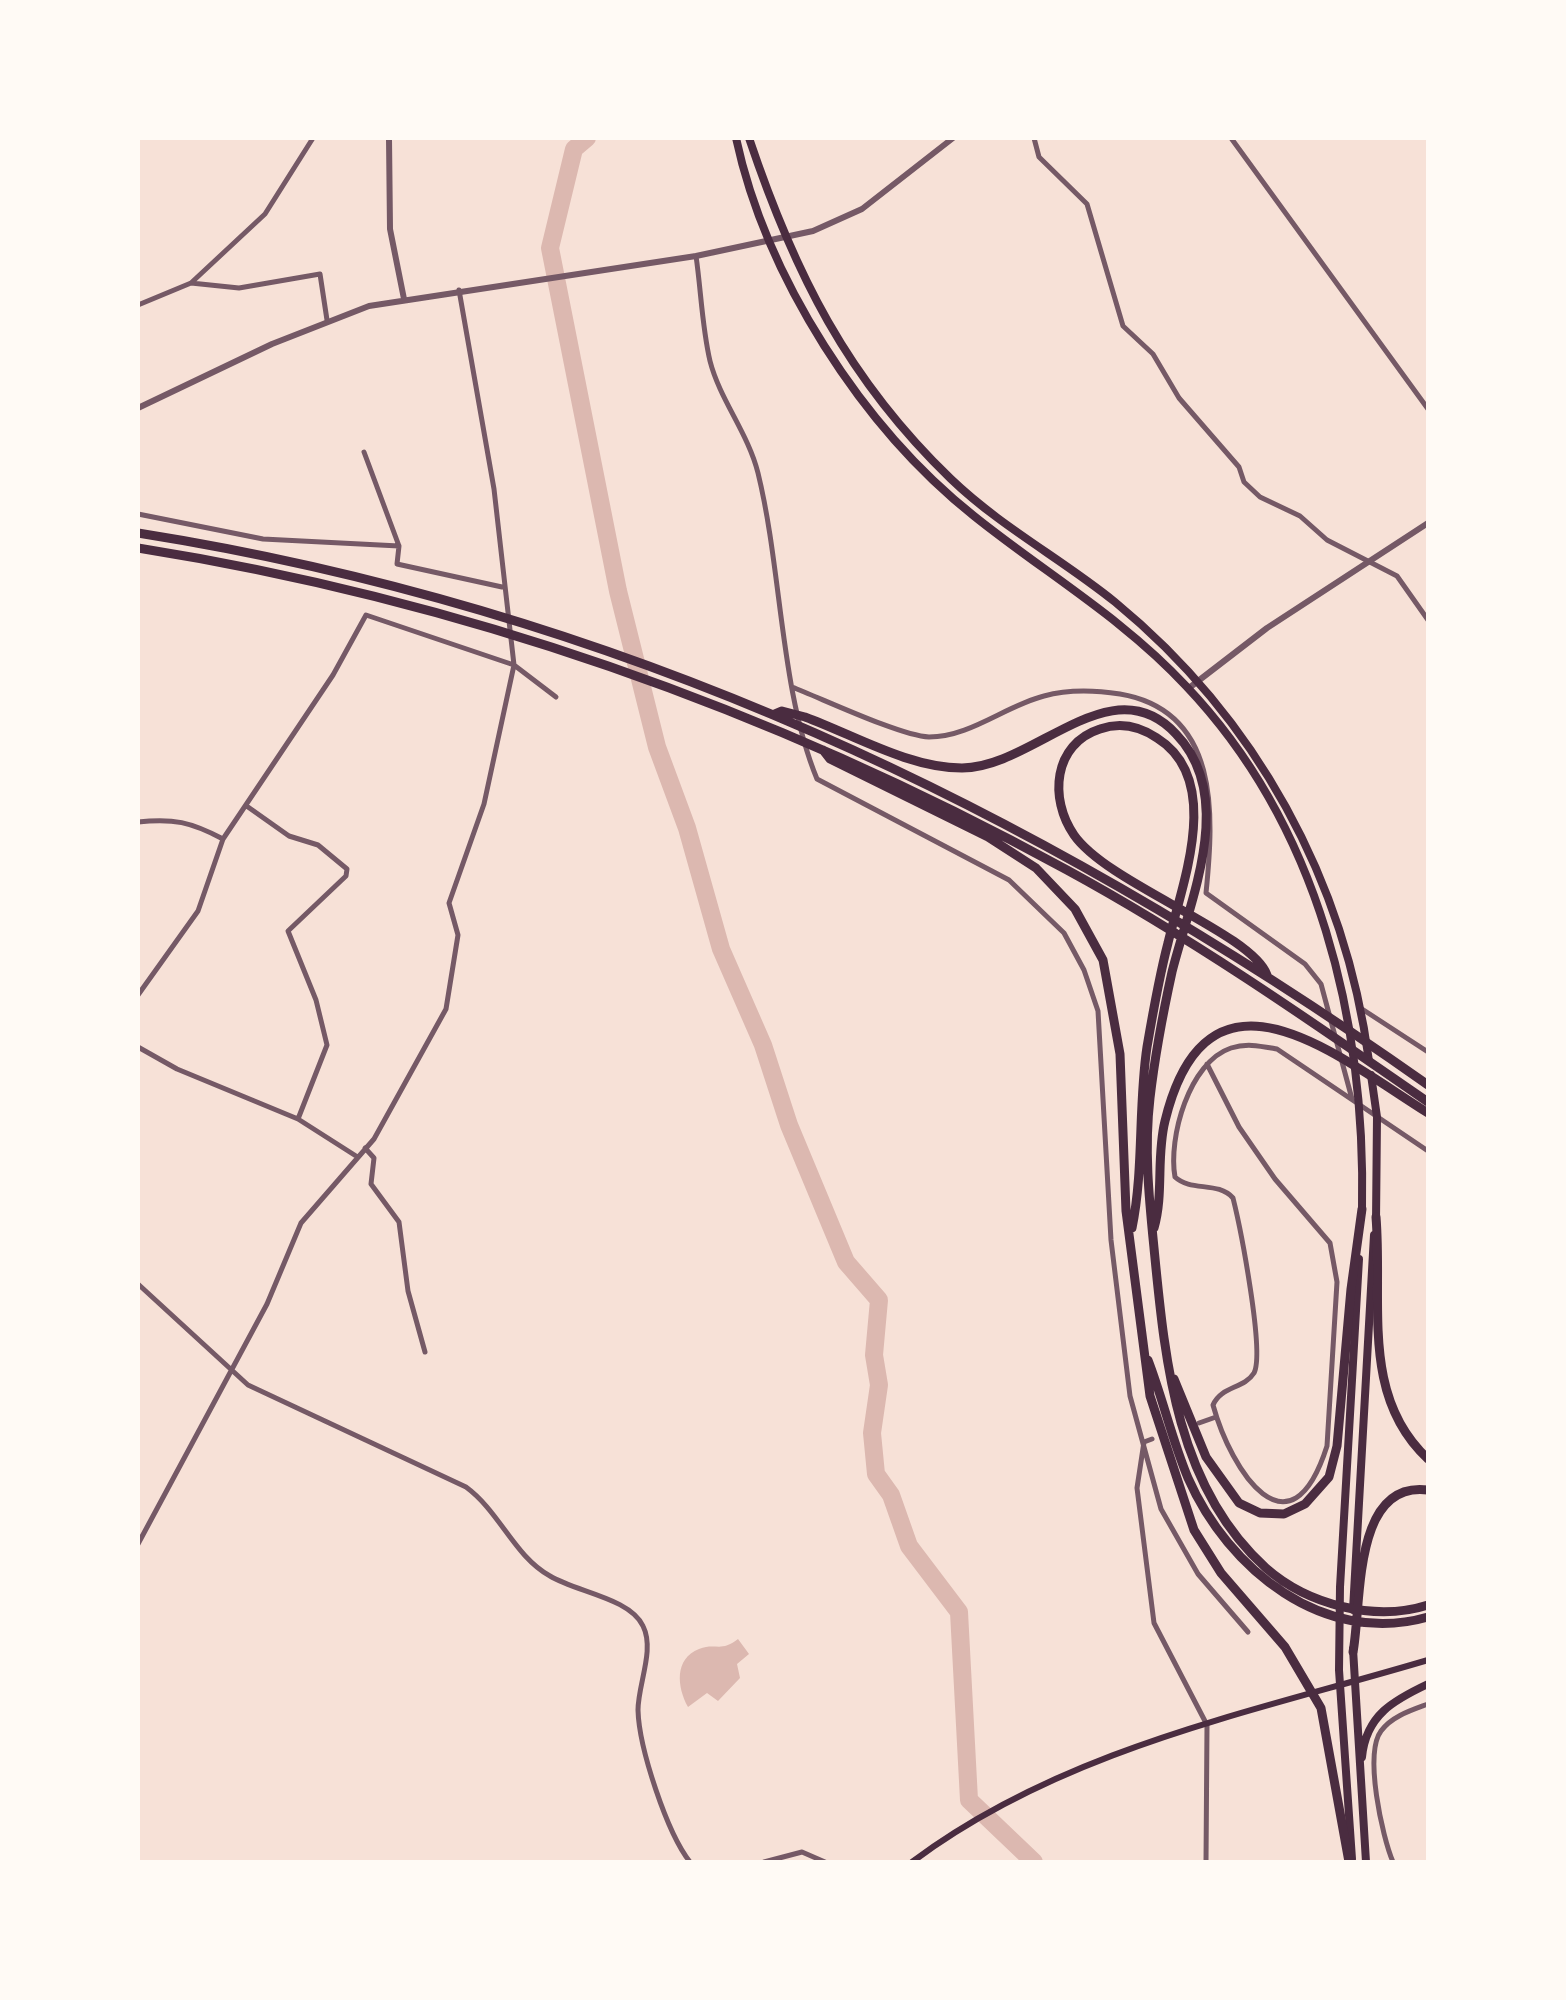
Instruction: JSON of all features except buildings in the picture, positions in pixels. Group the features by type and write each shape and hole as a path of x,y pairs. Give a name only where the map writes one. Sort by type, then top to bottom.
{"highway":[{"path":"736,138 767,238 808,322 836,361 943,490 1102,608 1189,688 1256,780 1305,872 1334,952 1351,1022 1363,1108 1362,1210 1340,1587 1341,1705 1351,1862"},
{"path":"749,138 782,235 857,372 950,477 1017,533 1112,600 1200,679 1266,772 1307,847 1347,950 1362,1009 1377,1117 1376,1218 1383,1386 1391,1414 1428,1459"},
{"path":"138,534 273,558 496,614 595,645 775,714 782,710 1153,898"},
{"path":"138,548 270,572 499,630 662,684 822,748 998,834 1150,919 1325,1030 1428,1102"},
{"path":"805,721 943,767 997,764 1084,718 1114,709 1146,714 1174,730 1185,744 1201,776 1205,832 1165,1002 1150,1102 1147,1183 1168,1368 1178,1416 1204,1486 1226,1522 1276,1577 1321,1606"},
{"path":"1132,1230 1148,1046 1189,866 1194,815 1182,766 1168,745 1131,726 1110,725 1091,732 1066,757 1057,796 1067,825 1082,846 1153,898 1206,931 1428,1085"},
{"path":"822,748 830,759 1036,868 1074,909 1102,960 1116,1017 1125,1197 1132,1230 1140,1340 1155,1414 1194,1530 1220,1573 1285,1647 1320,1708 1351,1862"},
{"path":"1153,1234 1160,1209 1159,1160 1166,1116 1198,1053 1222,1033 1252,1024 1283,1028 1428,1113"},
{"path":"1168,1368 1224,1488 1239,1503 1260,1513 1284,1514 1305,1504 1329,1477 1338,1446 1350,1289 1362,1210"},
{"path":"1366,1862 1354,1652 1359,1454 1376,1218"},
{"path":"1140,1340 1189,1478 1235,1553 1264,1581 1321,1606 1389,1617 1428,1617"},
{"path":"1354,1652 1362,1563 1378,1513 1399,1493 1428,1490"},
{"path":"1389,1617 1428,1605"},
{"path":"1360,1782 1363,1746 1382,1708 1428,1684"}],"main road":[{"path":"912,1862 988,1810 1098,1758 1428,1660"}],"street":[{"path":"138,305 191,283 265,214 313,138"},
{"path":"389,138 390,229 404,299"},
{"path":"138,408 328,320 404,299 696,256 841,221 953,138"},
{"path":"1034,138 1039,157 1088,204 1122,326 1153,354 1179,398 1239,467 1244,482 1260,497 1300,516 1327,540 1397,576 1428,620"},
{"path":"1231,138 1428,409"},
{"path":"696,256 711,364 749,443 758,471 777,561 792,688 818,779 1008,880 1064,933 1084,970 1098,1011 1112,1240 1130,1396 1161,1509 1198,1574 1248,1632"},
{"path":"191,283 239,288 320,274 328,320"},
{"path":"138,1544 267,1304 300,1223 365,1148 414,1072 446,1009 458,935 449,904 484,804 514,665 502,587 494,489 459,290"},
{"path":"364,452 398,546 396,574"},
{"path":"138,514 263,539 398,546"},
{"path":"1189,688 1267,628 1374,563 1428,523"},
{"path":"397,564 502,587"},
{"path":"394,622 395,613"},
{"path":"138,994 198,911 223,839 248,807 366,615 514,665 556,696"},
{"path":"792,688 926,737 954,734 1043,696 1090,690 1149,699 1176,720 1200,756 1210,796 1206,893 1305,964 1320,984 1353,1102"},
{"path":"248,807 290,836 318,845 347,869 346,876 288,931 316,1000 326,1045 298,1119"},
{"path":"138,822 173,818 191,822 223,839"},
{"path":"1362,1009 1428,1052"},
{"path":"1206,1064 1239,1127 1275,1179 1330,1243 1337,1282 1327,1441 1311,1482 1299,1494 1277,1500 1253,1490 1241,1475 1216,1417 1215,1399 1250,1379 1257,1367 1254,1301 1233,1198 1227,1191 1182,1184 1173,1166 1176,1134 1189,1095 1206,1064 1226,1049 1250,1044 1276,1049 1428,1151"},
{"path":"138,1047 177,1069 298,1119 356,1156"},
{"path":"365,1148 374,1158 370,1184 399,1222 408,1291 425,1352"},
{"path":"138,1284 230,1372 317,1419 466,1487 492,1508 530,1562 546,1574 635,1614 646,1634 638,1708 641,1733 665,1807 690,1862"},
{"path":"1198,1423 1216,1417"},
{"path":"1144,1442 1152,1440"},
{"path":"1327,1441 1338,1446"},
{"path":"1144,1442 1137,1488 1154,1623 1207,1725 1206,1862"},
{"path":"1393,1862 1378,1800 1374,1744 1392,1720 1428,1704"},
{"path":"764,1862 802,1852 825,1862"}],"shaded area":[{"path":"738,1639 749,1654 737,1664 740,1678 718,1701 707,1693 688,1707 680,1682 685,1659 699,1649 727,1645"}],"waterway":[{"path":"587,138 574,149 550,248 618,591 657,747 687,828 721,949 763,1045 789,1125 846,1262 879,1300 874,1355 879,1385 872,1433 876,1474 891,1495 909,1546 959,1612 969,1800 1034,1862"}]}
